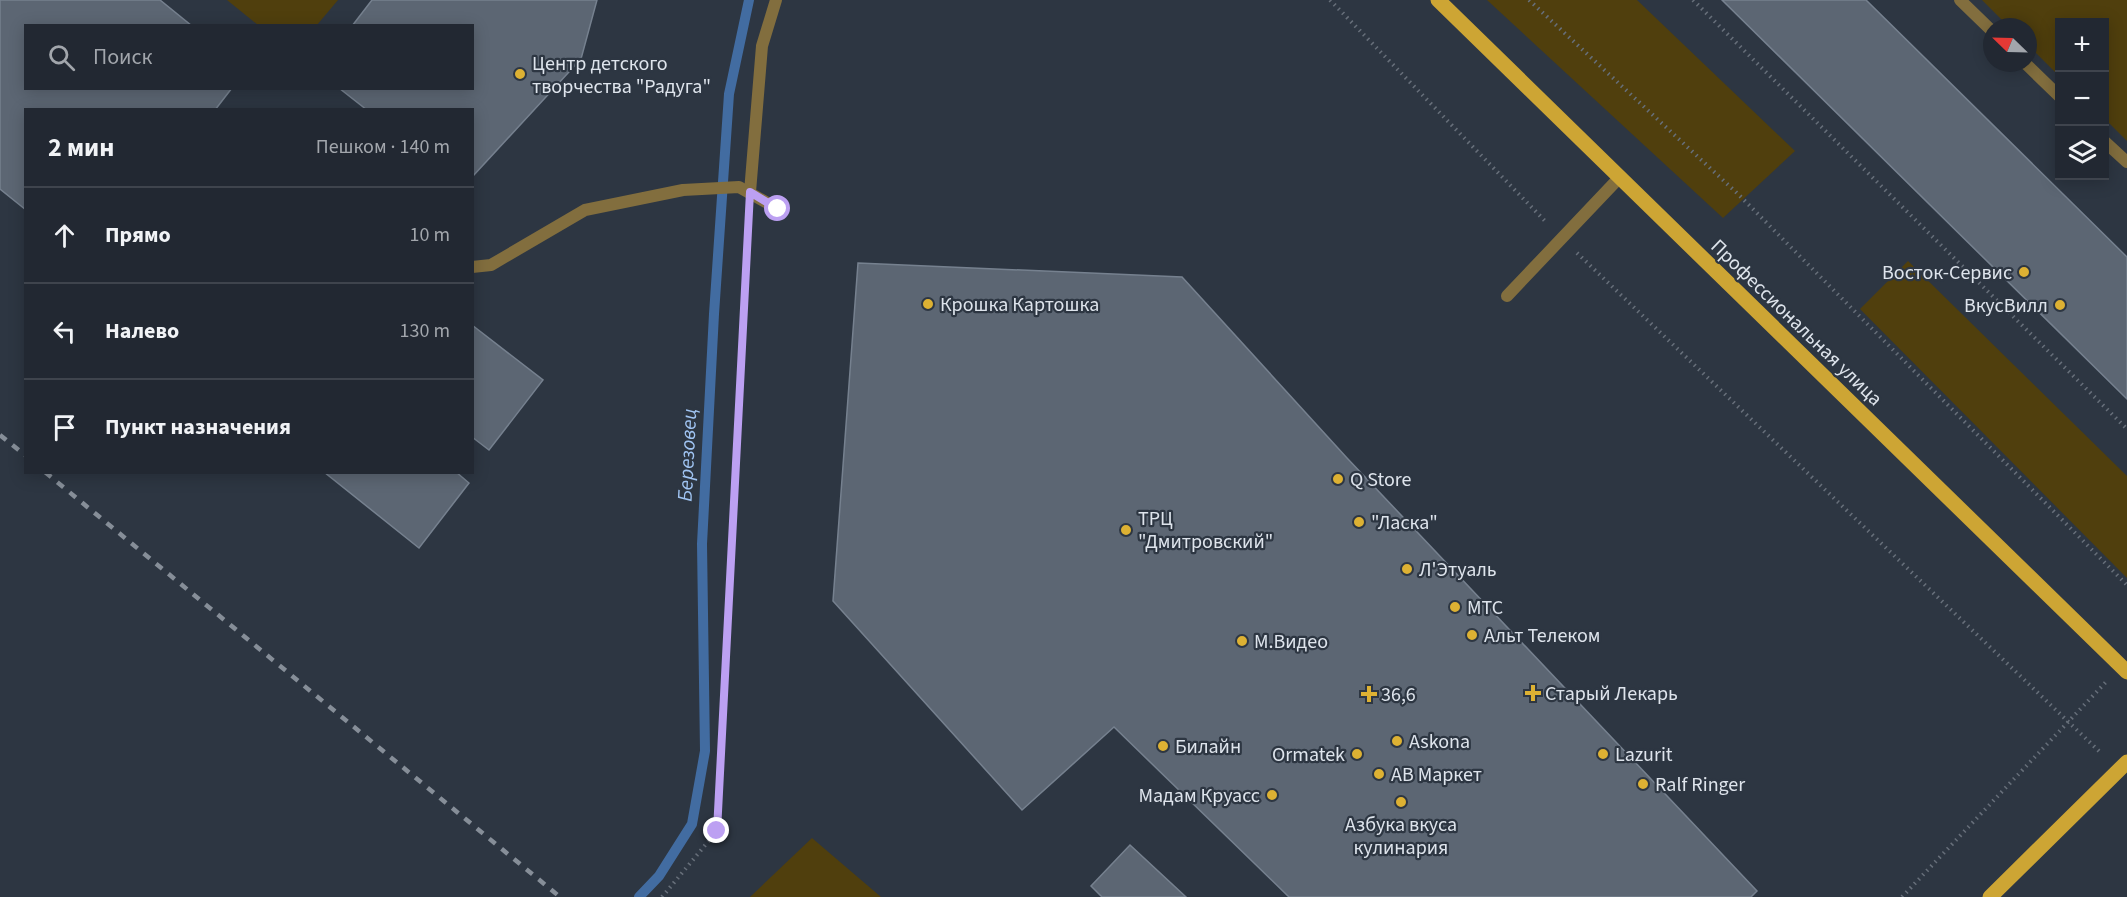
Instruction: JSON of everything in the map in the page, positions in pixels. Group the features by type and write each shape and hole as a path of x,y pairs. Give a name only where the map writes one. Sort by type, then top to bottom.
{"main road":[{"name":"Профессиональная улица","path":"1438,0 2124,669"},
{"path":"1990,897 2123,766"}],"lane":[{"path":"745,190 762,46 776,0"},
{"path":"1960,0 1983,22"},
{"path":"2034,72 2055,92"},
{"path":"2109,146 2127,162"},
{"path":"1507,296 1619,178"},
{"path":"474,267 491,265 585,210 682,190 745,190 778,209"}],"path":[{"path":"1330,0 1562,238 2069,720 2123,766"},
{"path":"1529,0 1738,194 2127,585"},
{"path":"1693,0 2127,429"},
{"path":"662,897 717,831 745,190"},
{"path":"1902,897 2069,720 2124,669"}],"shaded area":[{"path":"227,0 338,0 318,24 257,24"},
{"path":"1487,0 1637,0 1795,151 1723,218"},
{"path":"1982,0 2127,0 2127,141 2109,123 2109,18 2055,18 2055,72 2037,54 2037,18 2000,18"},
{"path":"1908,261 2127,476 2127,578 1860,309"},
{"path":"812,838 881,897 750,897"}],"building":[{"path":"0,0 160,0 190,24 24,24 24,90 230,90 217,108 24,108 24,208 0,189"},
{"name":"Центр детского творчества \"Радуга\"","path":"372,0 597,0 581,59 474,175 474,108 364,108 342,90 474,90 474,24 354,24"},
{"path":"1722,0 1866,0 2127,257 2127,399"},
{"name":"ТРЦ \"Дмитровский\"","path":"858,263 1182,277 1347,458 1757,891 1751,897 1289,897 1114,727 1022,810 833,601"},
{"path":"474,327 543,380 489,450 474,439"},
{"path":"326,474 458,474 469,483 419,548"},
{"path":"1130,845 1186,897 1102,897 1091,886"}],"waterway":[{"name":"Березовец","path":"639,897 659,876 692,824 705,751 702,544 714,314 729,94 749,0"}],"railway":[{"path":"0,435 24,454"},
{"path":"47,474 560,897"}],"place":[{"name":"Центр детского творчества \"Радуга\"","path":"520,74"},
{"name":"Восток-Сервис","path":"2024,272"},
{"name":"Крошка Картошка","path":"928,304"},
{"name":"ВкусВилл","path":"2060,305"},
{"name":"Q Store","path":"1338,479"},
{"name":"\"Ласка\"","path":"1359,522"},
{"name":"ТРЦ \"Дмитровский\"","path":"1126,530"},
{"name":"Л'Этуаль","path":"1407,569"},
{"name":"МТС","path":"1455,607"},
{"name":"Альт Телеком","path":"1472,635"},
{"name":"М.Видео","path":"1242,641"},
{"name":"Старый Лекарь","path":"1533,693"},
{"name":"36,6","path":"1369,694"},
{"name":"Askona","path":"1397,741"},
{"name":"Билайн","path":"1163,746"},
{"name":"Ormatek","path":"1357,754"},
{"name":"Lazurit","path":"1603,754"},
{"name":"АВ Маркет","path":"1379,774"},
{"name":"Ralf Ringer","path":"1643,784"},
{"name":"Мадам Круасс","path":"1272,795"},
{"name":"Азбука вкуса кулинария","path":"1401,802"}],"route":[{"path":"717,831 750,192 778,209"}]}
